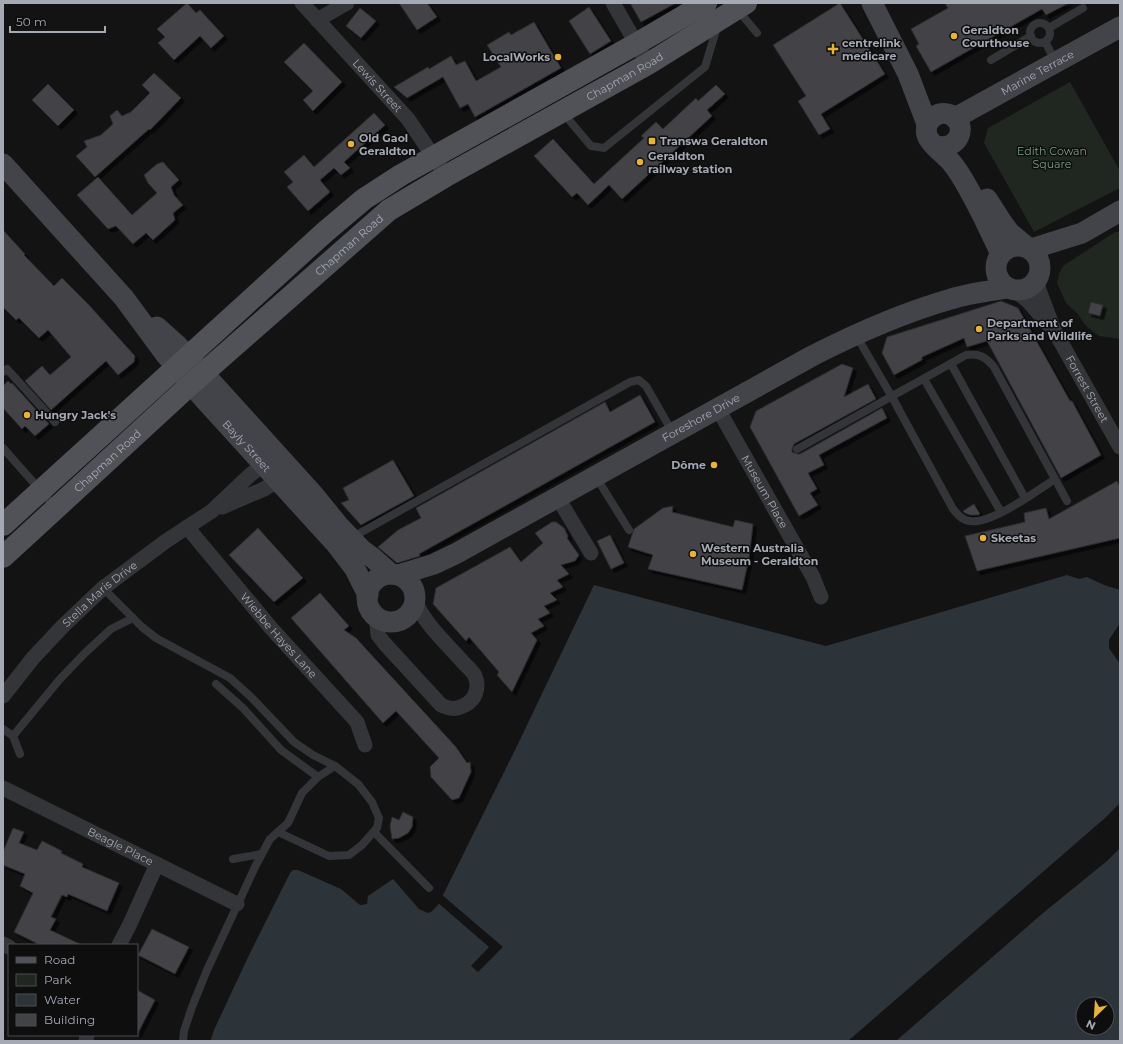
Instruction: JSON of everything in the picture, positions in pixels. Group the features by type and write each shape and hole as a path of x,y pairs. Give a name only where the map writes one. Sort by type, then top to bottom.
{"main road":[{"name":"Chapman Road","path":"3,525 325,232 364,199 434,156 636,44 706,3"},
{"name":"Chapman Road","path":"3,557 197,378 389,210 446,176 648,64 734,11"}],"street":[{"name":"Lewis Street","path":"302,3 408,119 446,176"},
{"path":"317,20 347,3"},
{"path":"613,3 648,64"},
{"path":"862,3 884,26"},
{"path":"872,3 908,74 927,124 926,134 932,143 952,162 978,206 998,260 996,273 999,279 1011,289 1026,289 1082,233"},
{"name":"Marine Terrace","path":"955,127 1058,67 1120,27"},
{"name":"Marine Terrace","path":"1058,67 1120,38"},
{"path":"908,74 955,127 980,186 1001,221 1009,232 1038,257 1038,276"},
{"path":"927,124 934,116 939,114 955,127"},
{"path":"936,146 946,147 955,142 955,127"},
{"name":"Bayly Street","path":"3,164 285,476 355,569 370,605"},
{"path":"998,260 1012,246 1017,245 1029,248 1082,233 1120,211"},
{"name":"Foreshore Drive","path":"952,298 984,277 998,260"},
{"name":"Forrest Street","path":"1038,276 1054,330"},
{"name":"Foreshore Drive","path":"394,574 434,564 457,553 812,356 856,334 901,315 952,298 1011,289"},
{"name":"Forrest Street","path":"1011,289 1028,301 1054,330 1120,448"},
{"name":"Museum Place","path":"718,409 813,577 821,597"},
{"name":"Stella Maris Drive","path":"212,511 250,475 270,460"},
{"name":"Bayly Street","path":"285,476 313,494 339,526 362,550 394,574"},
{"name":"Stella Maris Drive","path":"3,696 33,658 63,626 103,588 166,541 212,511 264,489 285,476"},
{"path":"558,498 591,553"},
{"name":"Wiebbe Hayes Lane","path":"187,527 271,628 358,722 366,745"},
{"name":"Foreshore Drive","path":"415,598 436,570 457,553"},
{"path":"394,574 410,582 419,610 427,622 475,676 477,689 474,697 469,703 451,710 441,705 384,644 378,635 377,624 370,605 373,583 384,575 394,574"},
{"path":"370,605 385,621 399,621 410,614 414,608 415,598"},
{"name":"Beagle Place","path":"3,788 237,904"},
{"path":"120,944 157,864"}],"lane":[{"path":"1049,28 1083,8"},
{"path":"562,112 591,146 604,148 705,67 734,11 757,33"},
{"path":"1042,23 1049,28 1050,36 1045,42 1037,42 1031,36 1030,32 1034,25 1042,23"},
{"path":"991,60 1031,36"},
{"path":"1045,42 1058,67"},
{"path":"856,334 953,509 960,517 968,521 978,522 991,518 1055,480"},
{"path":"797,449 966,355 974,354 982,356 994,367 1055,480 1068,501"},
{"path":"951,364 1025,498"},
{"path":"3,372 7,369 55,422"},
{"path":"924,379 1001,512"},
{"path":"350,538 630,382 639,380 646,386 674,433"},
{"path":"3,448 56,508"},
{"path":"596,476 629,530"},
{"path":"103,588 133,618 156,638 230,678 251,697 294,742 313,755 335,766 358,784 372,802 379,818 378,828 362,845 349,855 329,856 278,832"},
{"path":"13,736 60,679 84,654 111,629 133,618"},
{"path":"216,684 243,708 281,750 318,777"},
{"path":"3,729 13,736 20,754"},
{"path":"183,1041 184,1031 192,1007 207,970 237,904 270,839 288,823 299,796 318,777 335,766"},
{"path":"374,832 429,888"},
{"path":"233,859 262,854"}],"green space":[{"name":"Edith Cowan Square","path":"1070,82 1120,171 1120,188 1034,232 984,143 988,128"},
{"path":"1115,232 1120,232 1120,339 1099,336 1086,326 1077,313 1066,303 1057,283 1063,266"}],"water":[{"path":"1067,575 1079,579 1087,577 1104,585 1120,590 1120,623 1109,640 1109,648 1120,664 1120,803 1105,818 848,1041 212,1041 211,1039 214,1030 249,955 290,873 293,870 298,870 341,889 360,905 367,904 368,896 393,879 419,909 428,913 438,905 516,748 594,585 826,646"},
{"path":"1120,848 1120,1041 896,1041 1043,913 1107,861"}],"pier":[{"path":"441,894 503,947 478,972 471,966 489,947 437,902"}],"building":[{"path":"187,3 196,13 200,10 224,36 211,48 200,36 174,60 158,43 165,37 157,29"},
{"path":"399,3 427,3 437,17 417,30"},
{"path":"630,3 676,3 641,22"},
{"path":"840,3 885,74 821,114 830,129 819,135 798,101 806,96 773,45"},
{"name":"Geraldton Courthouse","path":"945,3 1069,3 1046,15 1042,9 931,72 916,46 919,44 911,29 948,8"},
{"path":"589,7 611,41 590,54 569,21"},
{"path":"360,8 376,21 361,38 346,26"},
{"path":"534,22 561,68 475,117 468,104 460,108 443,77 407,98 394,87 428,67 429,69 451,56 456,65 465,61 476,81 501,67 487,45 509,32 511,35"},
{"path":"304,43 342,82 313,111 303,100 313,91 284,62"},
{"path":"154,73 181,98 150,130 149,129 95,177 76,156 87,147 84,141 101,135 113,124 110,116 117,110 122,116 131,112 150,93 142,85"},
{"path":"48,84 74,110 58,126 32,100"},
{"name":"Geraldton railway station","path":"716,85 725,94 707,110 712,116 622,199 609,185 588,205 577,193 572,197 534,156 553,139 594,184 644,138 641,136 656,122 663,129 696,98 698,101"},
{"path":"374,113 385,125 344,162 350,168 341,175 334,168 320,180 330,192 308,211 287,187 293,182 284,172 304,155 314,167"},
{"path":"163,162 179,180 171,187 174,195 183,205 173,213 175,220 153,240 146,233 133,244 116,226 108,229 77,195 98,177 132,215 157,193 148,183 144,175 157,164"},
{"path":"3,230 25,254 24,255 54,286 62,278 89,305 135,356 134,362 118,375 106,361 51,410 25,381 42,366 50,375 71,357 48,330 39,338 19,318 16,320 3,307"},
{"path":"1001,301 1018,308 1070,401 1072,401 1101,455 1061,478 987,341 967,347 964,338 922,357 922,360 894,375 882,353 887,337"},
{"path":"1091,302 1103,305 1100,316 1088,313"},
{"path":"842,364 853,368 844,397 868,384 876,399 794,444 792,452 800,454 882,408 887,418 819,455 824,465 808,473 817,489 810,493 818,505 799,516 750,427 756,411"},
{"name":"Hungry Jack's","path":"8,381 11,384 12,383 49,424 35,436 25,426 22,429 3,408 3,386"},
{"path":"640,395 655,422 419,554 420,556 397,563 378,547 398,530 421,518 416,508 605,402 610,412"},
{"path":"393,460 414,496 361,525 341,503 349,500 343,488"},
{"path":"1117,481 1120,487 1120,538 977,571 965,536 1025,522 1024,513 1046,508 1049,519"},
{"path":"974,504 980,514 970,515 963,511"},
{"path":"673,506 672,512 733,527 735,520 753,524 749,558 742,590 648,569 653,555 628,547 634,529 663,508"},
{"path":"552,522 556,522 564,528 568,536 567,538 579,555 575,561 561,565 569,574 557,580 563,587 550,593 557,600 544,606 550,613 538,619 544,626 531,633 537,640 512,692 497,675 499,672 469,637 466,641 433,604 436,588 510,547 521,562 543,543 535,533"},
{"path":"258,528 303,578 274,602 229,555"},
{"path":"610,535 624,563 611,569 597,541"},
{"path":"320,593 349,626 344,630 356,638 456,747 467,763 470,762 471,772 459,798 452,800 431,777 430,767 439,758 396,711 383,723 291,618"},
{"path":"403,812 413,817 412,827 408,833 399,838 392,839 390,826 392,817 399,820"},
{"path":"13,828 24,832 19,843 37,850 42,841 83,864 82,867 119,883 107,911 68,894 67,897 62,895 51,917 56,919 50,930 80,944 38,944 14,932 33,893 20,886 25,874 3,865 3,852"},
{"path":"152,929 189,947 175,974 138,955"},
{"path":"138,991 155,1000 138,1033"}],"place":[{"name":"Geraldton Courthouse","path":"954,36"},
{"name":"centrelink medicare","path":"833,49"},
{"name":"LocalWorks","path":"558,57"},
{"name":"Transwa Geraldton","path":"652,141"},
{"name":"Old Gaol Geraldton","path":"351,144"},
{"name":"Geraldton railway station","path":"640,162"},
{"name":"Department of Parks and Wildlife","path":"979,329"},
{"name":"Hungry Jack's","path":"27,415"},
{"name":"Dôme","path":"714,465"},
{"name":"Skeetas","path":"983,538"},
{"name":"Western Australia Museum - Geraldton","path":"693,554"}]}
